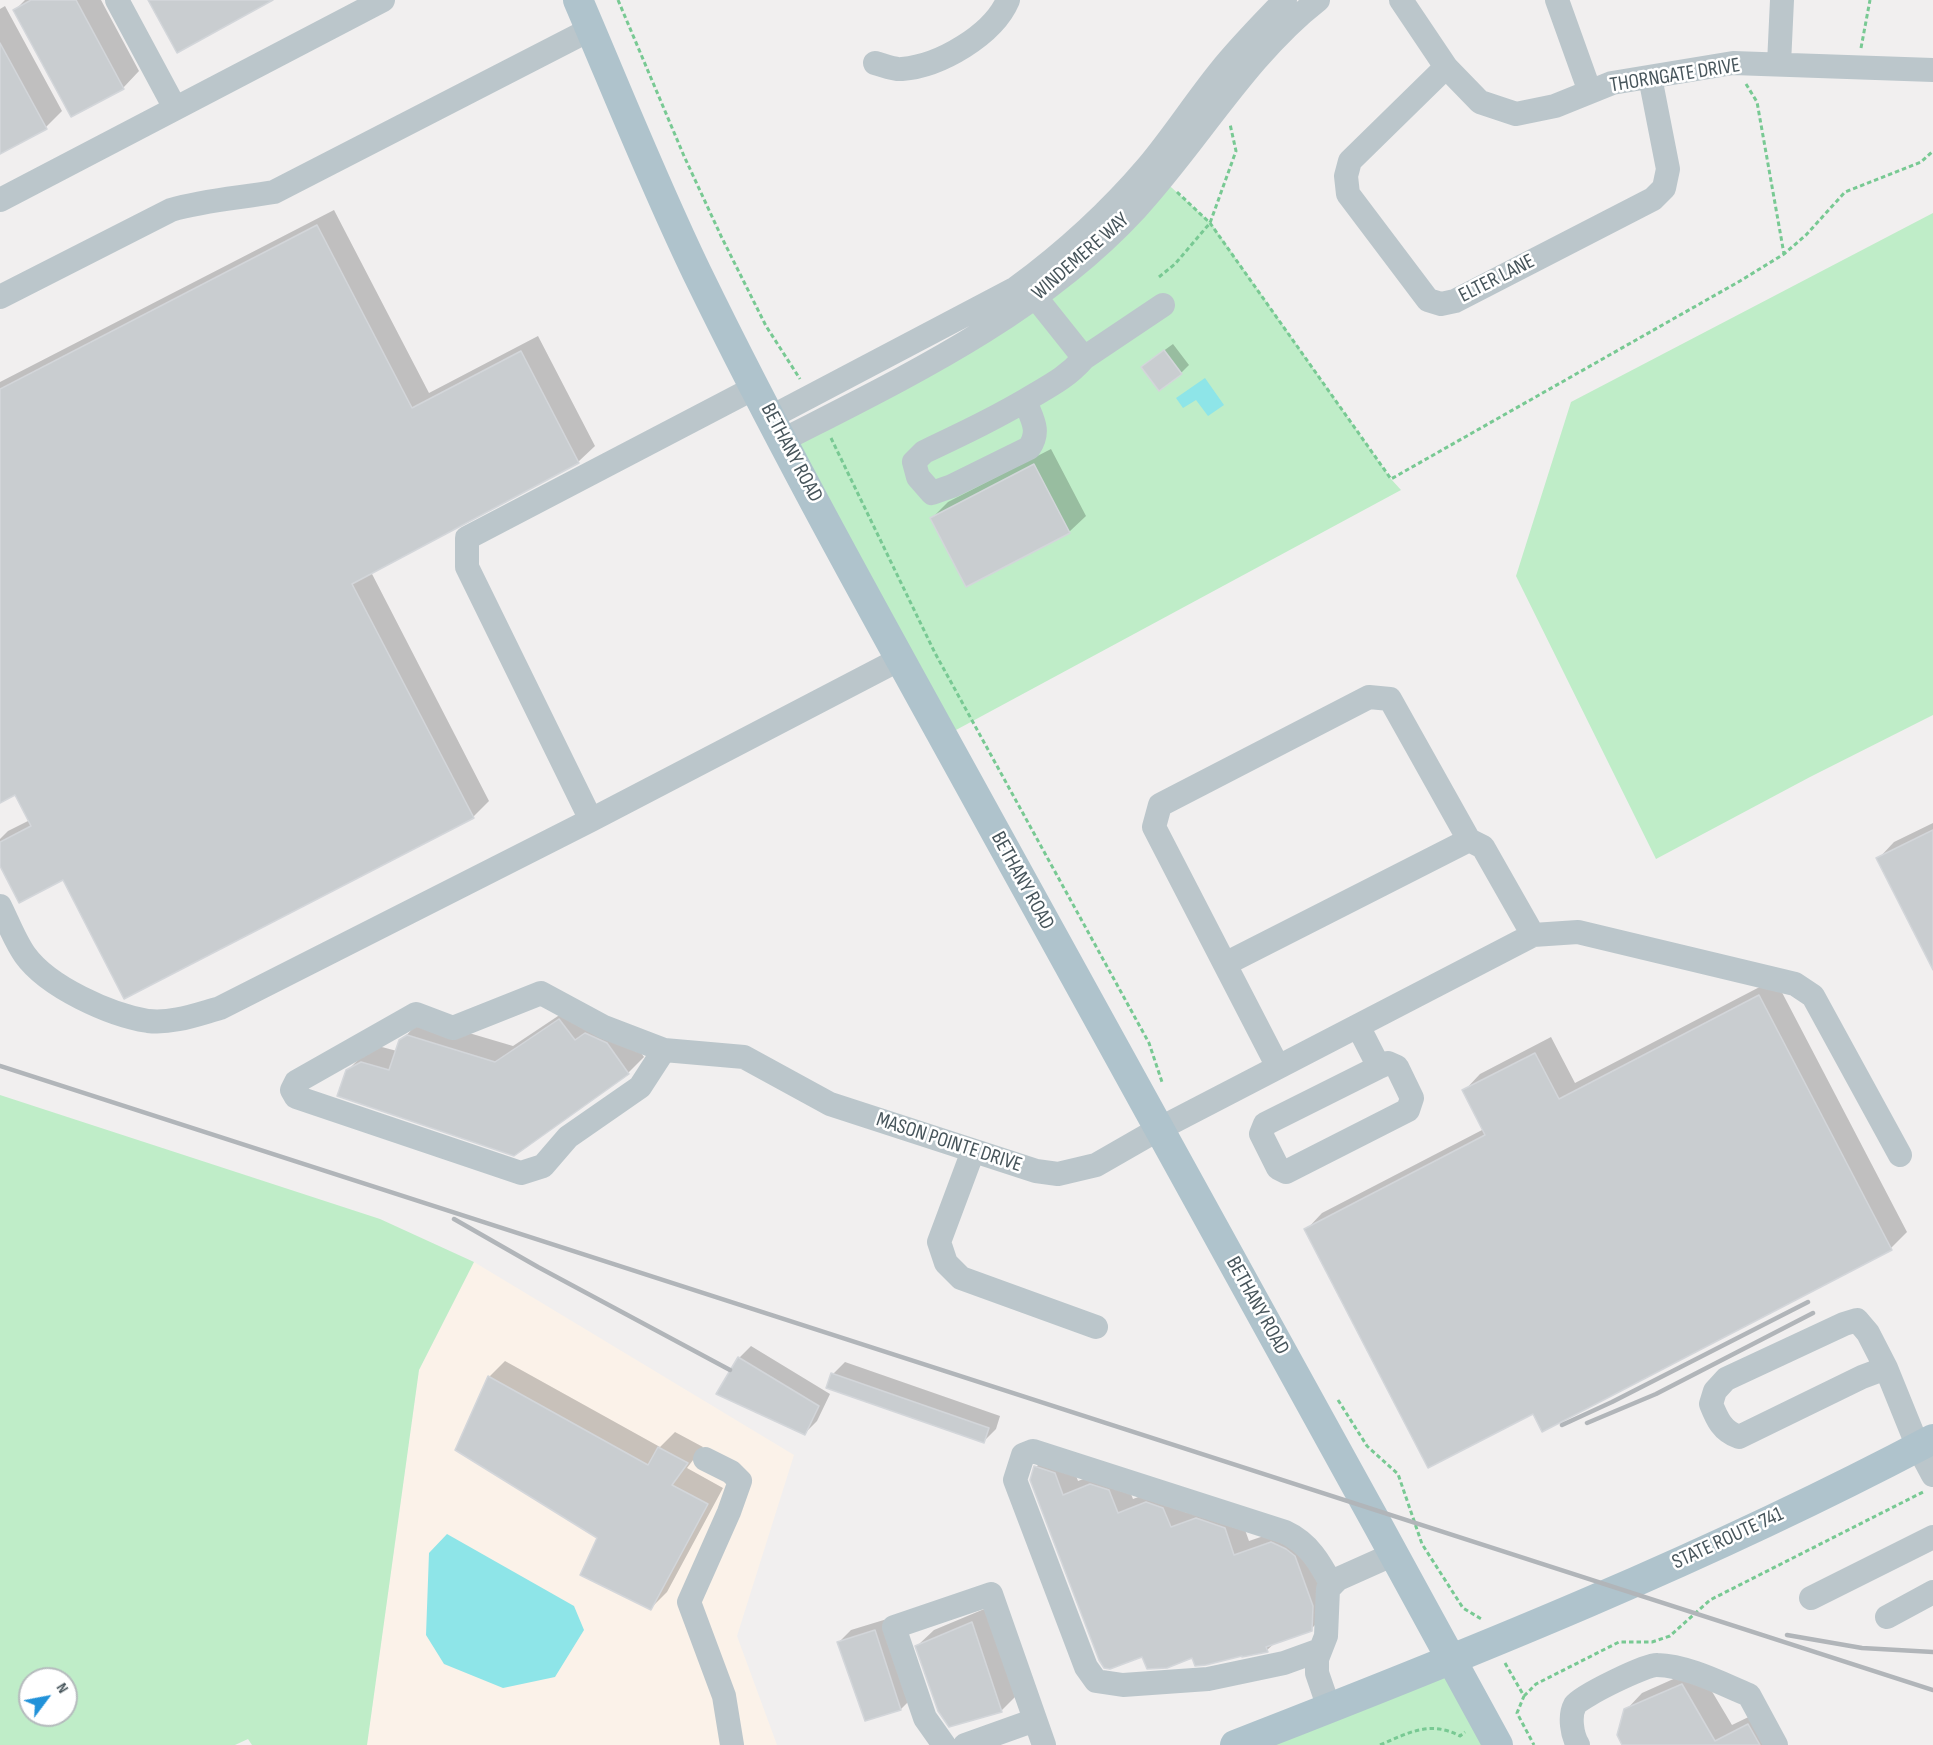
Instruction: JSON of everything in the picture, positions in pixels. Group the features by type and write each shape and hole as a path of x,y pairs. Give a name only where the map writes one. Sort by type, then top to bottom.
{"main road":[{"name":"BETHANY ROAD","path":"578,0 680,237 777,428 1157,1130 1498,1745"},
{"name":"STATE ROUTE 741","path":"1235,1745 1521,1632 1697,1554 1926,1443"}],"street":[{"path":"117,0 175,108"},
{"path":"0,200 175,108 356,6 383,0"},
{"path":"875,63 900,69 928,63 955,52 991,27 1008,0"},
{"name":"WINDEMERE WAY","path":"777,428 919,370 977,336 1029,290 1116,202 1149,165 1219,71 1285,0"},
{"name":"WINDEMERE WAY","path":"1029,290 1061,278 1135,210 1281,34 1318,0"},
{"name":"THORNGATE DRIVE","path":"1401,0 1446,67 1480,102 1516,114 1555,106 1612,83 1734,63 1933,70"},
{"path":"1557,0 1590,92"},
{"path":"1779,64 1782,0"},
{"path":"0,297 171,210 201,201 231,200 274,192 591,29"},
{"name":"ELTER LANE","path":"1446,67 1350,161 1346,176 1348,194 1428,300 1441,304 1455,301 1643,205 1664,188 1668,170 1650,77"},
{"path":"1029,290 1084,358"},
{"path":"1025,400 1035,427 1036,439 1029,448 932,493 918,477 914,462 924,452 1004,413 1025,400 1071,373 1084,358 1163,305"},
{"path":"591,820 467,567 467,538 756,387"},
{"path":"0,906 25,956 55,984 99,1006 149,1021 184,1018 220,1008 591,820 900,659"},
{"path":"1278,1067 1154,827 1160,805 1369,696 1390,699 1469,840 1483,847 1533,935 1578,932 1795,984 1813,996 1900,1155"},
{"path":"1225,964 1469,840"},
{"name":"MASON POINTE DRIVE","path":"664,1050 744,1057 830,1104 1035,1171 1058,1174 1096,1165 1157,1130 1533,935"},
{"path":"541,993 604,1027 664,1050 640,1087 568,1137 543,1166 521,1173 296,1097 292,1090 296,1082 416,1014 453,1028 541,993"},
{"path":"1358,1026 1379,1067"},
{"path":"1388,1063 1397,1067 1412,1098 1408,1110 1286,1172 1278,1168 1261,1134 1265,1124 1379,1067 1388,1063"},
{"path":"973,1151 939,1242 946,1263 961,1278 1096,1327"},
{"path":"1886,1368 1862,1377 1738,1437 1728,1433 1717,1420 1711,1404 1716,1391 1726,1379 1857,1320 1868,1333 1926,1443 1930,1483"},
{"path":"1320,1650 1284,1663 1208,1679 1123,1685 1096,1681 1086,1667 1015,1480 1023,1455 1033,1451 1286,1532 1300,1539 1320,1563 1332,1586"},
{"path":"705,1459 731,1472 740,1481 729,1512 689,1602 724,1696 732,1745"},
{"path":"1811,1598 1933,1537"},
{"path":"1329,1708 1317,1673 1317,1659 1326,1636 1328,1590 1338,1579 1394,1554"},
{"path":"1887,1617 1933,1592"},
{"path":"945,1745 926,1718 894,1627 991,1594 1044,1745"},
{"path":"1578,1745 1572,1723 1575,1705 1590,1692 1653,1664 1677,1667 1749,1695 1776,1745"},
{"path":"965,1745 1035,1720"}],"path":[{"path":"618,0 684,156 721,236 766,326 804,387"},
{"path":"1857,67 1869,0"},
{"path":"1734,63 1757,102 1784,254"},
{"path":"1159,277 1175,264 1210,223 1236,151 1224,100"},
{"path":"1162,179 1210,223 1391,479 1740,281 1784,254 1806,235 1845,192 1921,162 1933,151"},
{"path":"831,437 935,653 1149,1043 1163,1084"},
{"path":"1333,1392 1367,1446 1398,1474 1422,1544 1463,1608 1483,1619 1487,1627"},
{"path":"1517,1713 1524,1696 1536,1684 1619,1642 1652,1642 1670,1636 1710,1600 1930,1483"},
{"path":"1518,1686 1524,1696"},
{"path":"1509,1713 1517,1713"},
{"path":"1517,1713 1534,1745"},
{"path":"1380,1745 1419,1729 1435,1728 1460,1736 1467,1730"}],"shaded area":[{"path":"474,1262 794,1455 737,1636 777,1745 367,1745 419,1370"}],"green space":[{"path":"1162,179 1211,223 1401,490 943,737 783,440 919,370"},
{"path":"1933,213 1933,715 1656,859 1516,576 1571,402"},
{"path":"0,1095 380,1219 474,1262 419,1370 367,1745 252,1745 248,1739 235,1745 0,1745"},
{"path":"1452,1661 1498,1745 1235,1745"}],"water":[{"path":"1205,378 1224,405 1208,416 1196,400 1183,408 1176,398"},
{"path":"447,1534 574,1606 584,1630 555,1677 503,1688 444,1664 426,1635 429,1553"}],"building":[{"path":"31,0 76,0 124,89 71,117 13,10"},
{"path":"148,0 273,0 177,53"},
{"path":"0,43 47,129 0,154"},
{"path":"317,225 412,408 521,351 579,463 352,584 474,818 124,999 63,880 19,903 0,866 0,842 31,826 15,795 0,803 0,389"},
{"path":"1164,350 1182,374 1159,391 1141,367"},
{"path":"1034,464 1070,533 966,587 930,518"},
{"path":"1933,830 1933,970 1876,858"},
{"path":"1759,995 1892,1250 1542,1432 1533,1414 1428,1468 1304,1229 1485,1135 1462,1090 1535,1053 1559,1099"},
{"path":"559,1019 575,1040 585,1033 607,1043 629,1074 514,1156 337,1096 346,1070 361,1062 389,1070 399,1040 407,1035 495,1062"},
{"path":"738,1357 819,1406 805,1435 716,1394"},
{"path":"831,1373 989,1428 984,1443 826,1388"},
{"path":"488,1376 648,1465 658,1447 688,1463 672,1485 708,1504 651,1610 580,1575 597,1538 455,1450"},
{"path":"1034,1466 1055,1473 1063,1495 1090,1484 1109,1490 1118,1513 1146,1502 1163,1508 1171,1527 1196,1518 1225,1528 1234,1555 1271,1542 1286,1549 1295,1556 1313,1606 1312,1631 1266,1647 1268,1652 1206,1665 1195,1666 1192,1658 1167,1668 1147,1669 1142,1657 1110,1669 1104,1668 1030,1480"},
{"path":"972,1622 1002,1712 949,1727 938,1711 915,1646"},
{"path":"875,1630 901,1710 865,1721 837,1642"},
{"path":"1682,1684 1715,1741 1748,1724 1760,1745 1622,1745 1617,1735 1624,1709"}],"railway":[{"path":"0,1066 1933,1690"},
{"path":"454,1219 730,1370"},
{"path":"1562,1425 1808,1302"},
{"path":"1587,1423 1656,1394 1813,1313"},
{"path":"1787,1635 1862,1648 1933,1652"}]}
